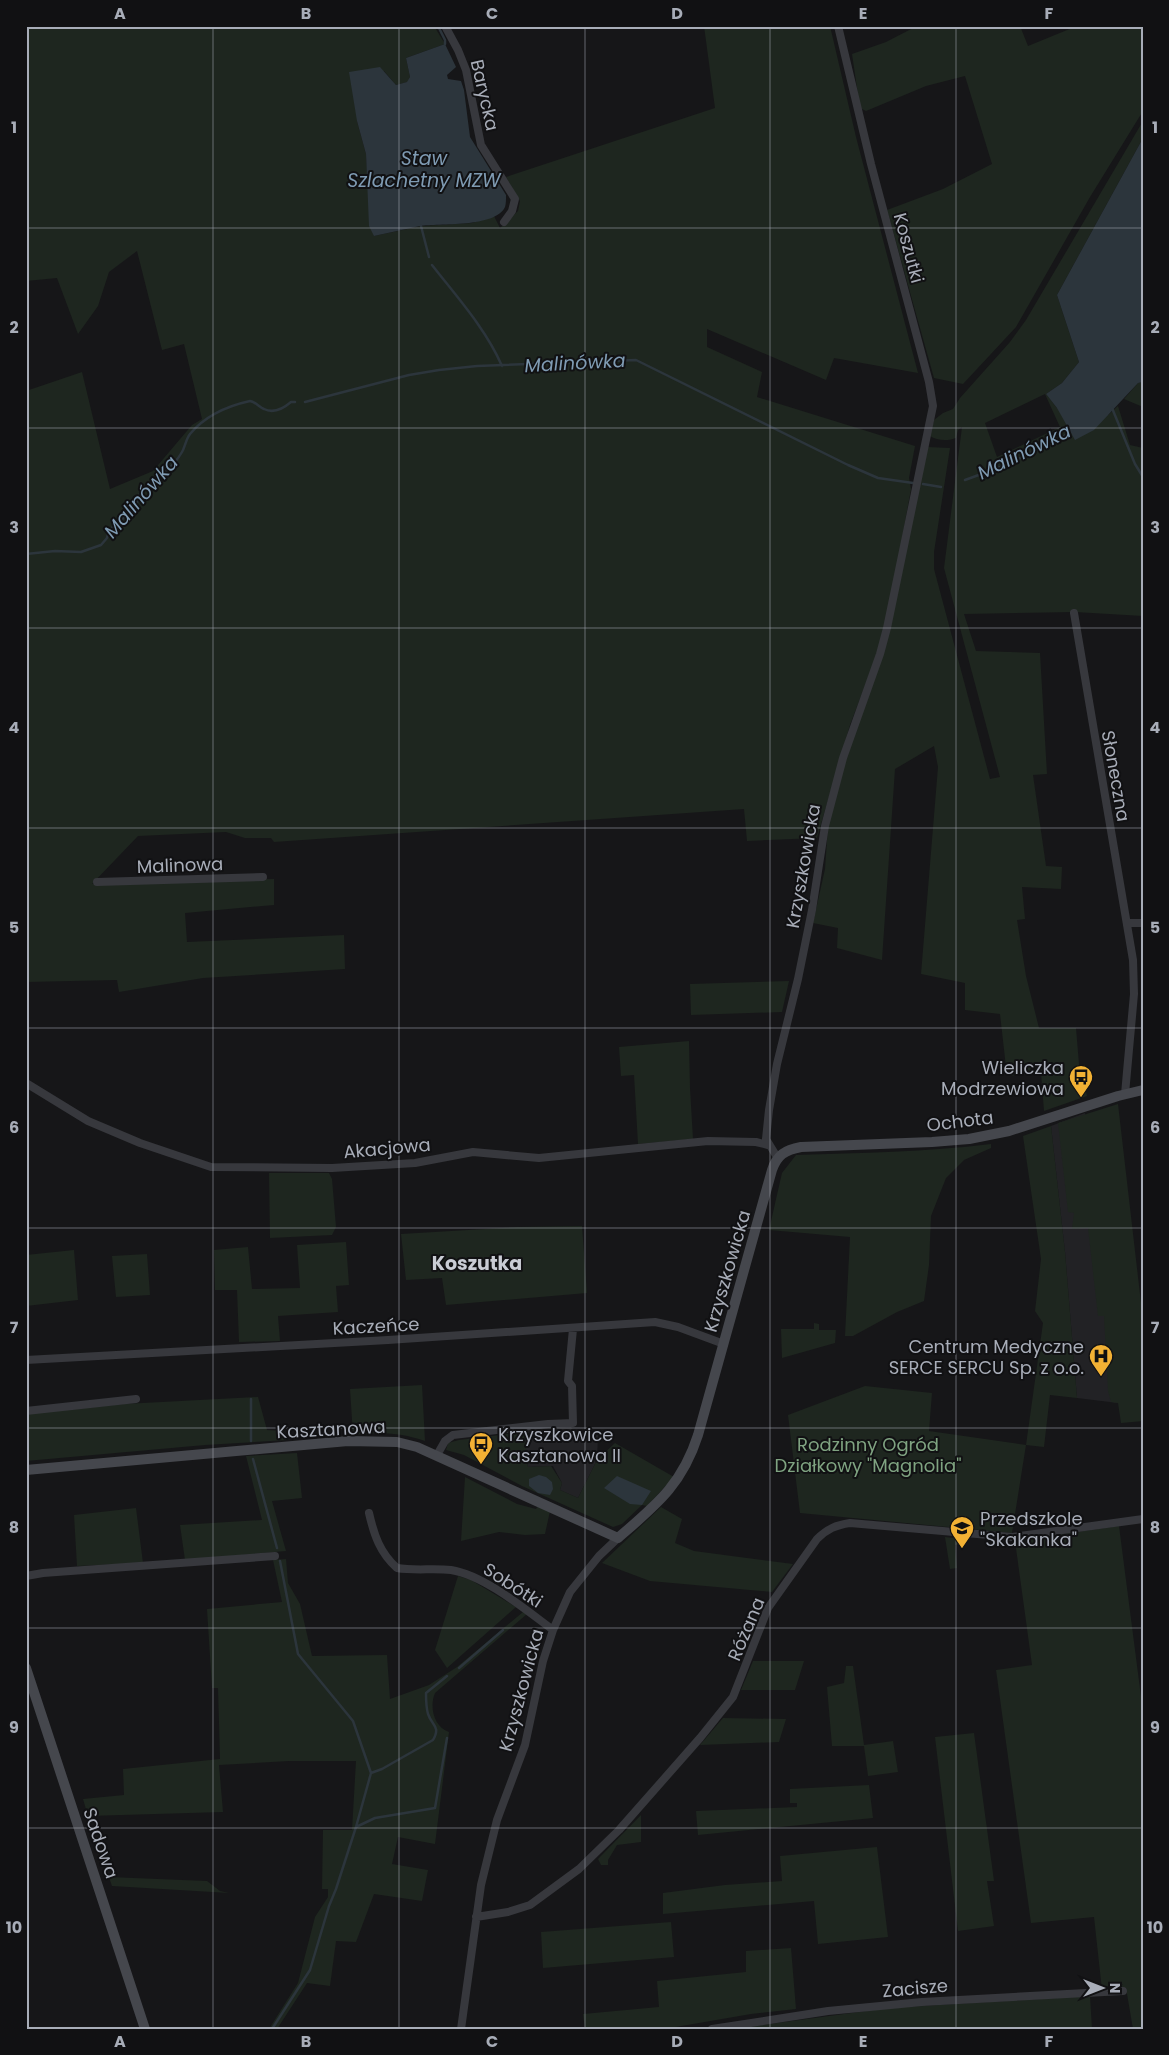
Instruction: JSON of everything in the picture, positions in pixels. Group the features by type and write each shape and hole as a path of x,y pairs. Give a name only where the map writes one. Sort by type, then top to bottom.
{"street":[{"name":"Barycka","path":"445,26 466,70 481,144 514,199 512,211 504,222"},
{"name":"Koszutki","path":"838,26 871,166 932,398 932,414 917,479"},
{"name":"Krzyszkowicka","path":"768,1145 766,1130 773,1083 798,979 819,876 825,826 843,758 885,637 917,479"},
{"name":"Słoneczna","path":"1074,613 1100,773 1128,923 1134,977 1125,1094"},
{"name":"Malinowa","path":"97,882 263,877"},
{"path":"1128,923 1143,923"},
{"name":"Akacjowa","path":"26,1083 88,1121 140,1143 210,1167 334,1168 415,1162 473,1152 539,1158 708,1141 756,1142 768,1145"},
{"name":"Ochota","path":"777,1157 786,1151 801,1147 932,1142 993,1135 1143,1090"},
{"path":"768,1145 777,1157"},
{"name":"Krzyszkowicka","path":"461,2029 476,1917 497,1820 525,1745 543,1661 553,1630 570,1592 599,1556 663,1497 684,1471 698,1435 777,1157"},
{"name":"Kaczeńce","path":"26,1360 573,1329 654,1322 678,1327 724,1344"},
{"path":"437,1455 445,1441 453,1435 542,1424 573,1424 572,1386 568,1381 573,1329"},
{"path":"26,1411 136,1399"},
{"name":"Kasztanowa","path":"26,1470 348,1441 397,1442 437,1455 618,1538"},
{"name":"Sobótki","path":"369,1513 377,1541 384,1554 397,1568 451,1570 472,1576 520,1605 553,1630"},
{"name":"Różana","path":"476,1917 508,1912 530,1904 579,1869 619,1830 706,1732 733,1697 768,1608 817,1539 825,1531 836,1525 850,1523 1012,1538 1143,1519"},
{"path":"26,1576 43,1573 275,1556"},
{"name":"Sadowa","path":"26,1668 145,2029"},
{"name":"Zacisze","path":"712,2029 828,2011 922,2002 1122,1991"}],"shaded area":[{"path":"1085,1113 1118,1403 1077,1398 1065,1252 1051,1126"},
{"path":"571,1427 578,1436 598,1435 597,1460 578,1498 560,1490 562,1483 553,1466 528,1467 524,1432"}],"green space":[{"path":"26,26 434,26 445,44 406,58 410,77 408,82 396,85 384,71 357,121 366,154 374,236 421,226 472,223 494,216 500,228 518,211 520,201 506,177 715,108 704,26 805,26 806,28 830,26 856,137 918,373 834,358 826,380 707,329 707,347 762,372 757,397 915,446 909,478 911,489 888,616 880,646 850,725 817,838 747,841 744,809 274,842 271,838 245,838 226,832 138,836 92,884 274,879 274,905 185,913 187,942 344,935 345,969 203,978 119,992 117,980 26,982 26,391 82,372 110,489 153,471 192,425 202,419 184,344 162,350 137,251 109,272 98,306 78,334 57,278 26,281"},
{"path":"917,26 1020,26 1028,46 1077,26 1143,26 1143,111 1090,197 1016,327 963,384 934,378 887,210 943,189 992,164 965,76 926,86 866,111 860,108 852,54 886,42"},
{"path":"1143,121 1143,138 1057,295 1079,362 1062,383 1046,394 1057,408 1108,415 1118,406 1130,445 1143,448 1143,616 1075,612 964,614 976,651 1040,653 1047,774 1033,775 1046,866 1062,867 1061,889 1022,887 1025,919 1017,920 1026,976 1039,1028 1076,1028 1079,1064 1087,1096 1044,1111 1041,1073 1007,1076 1000,1014 965,1010 965,983 921,974 938,767 934,746 895,769 882,960 837,948 838,928 813,923 825,869 828,826 846,758 871,685 927,447 950,448 934,552 934,569 990,779 1000,777 944,568 962,427 958,430 956,438 953,439 939,440 930,436 934,420 943,413 953,409 960,398 1010,342 1026,320","holes":["1045,394 1060,427 997,457 985,423"]},
{"path":"1143,382 1143,407 1124,399 1138,383"},
{"path":"789,981 782,1012 691,1015 690,984"},
{"path":"689,1041 693,1139 638,1144 634,1075 621,1076 619,1047"},
{"path":"1118,1104 1143,1320 1143,1421 1121,1423 1118,1403 1111,1402 1108,1391 1104,1316 1098,1316 1088,1228 1072,1229 1074,1213 1068,1212 1058,1123"},
{"path":"1051,1126 1065,1252 1077,1398 1050,1395 1044,1447 1026,1445 1043,1323 1035,1311 1041,1259 1023,1136"},
{"path":"991,1144 991,1148 964,1160 946,1178 931,1216 929,1265 924,1301 897,1312 853,1336 845,1336 850,1237 769,1230 782,1173 796,1155 869,1153"},
{"path":"269,1173 329,1173 332,1179 336,1227 332,1235 270,1238"},
{"path":"582,1226 587,1293 446,1305 442,1278 406,1280 401,1234 518,1227"},
{"path":"346,1242 349,1285 336,1286 338,1312 278,1316 280,1341 239,1342 237,1290 215,1290 214,1250 248,1247 252,1289 300,1288 297,1245"},
{"path":"74,1250 78,1300 26,1306 26,1255"},
{"path":"147,1254 150,1295 116,1297 112,1256"},
{"path":"814,1323 819,1324 819,1330 836,1330 835,1343 782,1358 781,1329 814,1329"},
{"path":"422,1385 425,1441 389,1434 353,1435 350,1389"},
{"name":"Rodzinny Ogród Działkowy \"Magnolia\"","path":"865,1386 932,1393 929,1431 1026,1445 1012,1533 800,1513 788,1415"},
{"path":"258,1397 267,1430 284,1431 287,1440 205,1445 26,1461 26,1414 124,1404"},
{"path":"524,1432 528,1467 551,1466 562,1483 560,1490 578,1498 597,1460 615,1443 674,1477 647,1506 642,1505 622,1524 613,1527 522,1486 464,1455 446,1450 448,1443 459,1440"},
{"path":"297,1453 302,1498 272,1501 286,1551 185,1560 180,1525 262,1520 246,1456"},
{"path":"465,1477 517,1504 536,1509 538,1506 550,1511 545,1534 525,1535 499,1532 461,1541"},
{"path":"661,1507 682,1519 675,1543 694,1551 793,1564 772,1592 650,1581 602,1563"},
{"path":"136,1508 143,1563 77,1566 74,1515"},
{"path":"1119,1526 1143,1712 1143,2029 1133,2029 1126,1988 1102,1990 1094,1917 1031,1923 996,1670 1032,1665 1015,1541"},
{"path":"945,1537 960,1539 960,1544 955,1545 957,1568 950,1569"},
{"path":"286,1559 288,1583 300,1604 312,1656 387,1655 390,1699 429,1685 457,1667 523,1612 527,1614 435,1693 433,1698 433,1710 436,1721 449,1732 435,1844 398,1837 392,1864 428,1870 422,1901 374,1894 356,1942 336,1941 330,1986 307,1983 277,2029 269,2029 298,1983 315,1917 328,1897 328,1889 322,1889 323,1830 352,1830 356,1761 289,1761 219,1765 223,1812 88,1816 83,1799 124,1795 123,1769 220,1759 218,1688 212,1688 207,1609 282,1602 273,1560"},
{"path":"458,1576 471,1580 516,1607 447,1668 435,1650"},
{"path":"753,1661 804,1661 795,1690 741,1690"},
{"path":"846,1666 853,1666 864,1745 893,1741 898,1772 868,1776 864,1746 832,1746 827,1687 844,1683"},
{"path":"723,1718 786,1719 779,1742 700,1745"},
{"path":"974,1733 994,1881 987,1881 994,1926 958,1931 935,1737"},
{"path":"869,1785 873,1818 698,1835 696,1811 797,1807 797,1803 790,1803 790,1789"},
{"path":"641,1815 641,1842 617,1845 608,1860 608,1865 601,1865 598,1859"},
{"path":"877,1847 888,1937 818,1944 814,1901 663,1914 663,1893 725,1885 782,1881 780,1856"},
{"path":"109,1877 207,1881 220,1891 229,1893 112,1886"},
{"path":"671,1922 674,1957 543,1968 541,1932"},
{"path":"791,1948 796,2009 751,2014 664,2029 585,2029 583,2014 659,2007 657,1981 746,1972 746,1951"},
{"path":"1090,1996 1092,2029 732,2029 889,2008"}],"water":[{"name":"Staw Szlachetny MZW","path":"445,44 456,67 447,75 448,79 461,81 464,90 470,137 506,195 505,207 499,214 479,221 420,226 374,236 369,226 366,154 357,121 349,72 380,67 396,85 407,82 410,77 406,58"},
{"path":"1143,138 1143,382 1138,383 1094,430 1075,440 1057,408 1046,394 1062,383 1079,362 1057,295"},
{"path":"539,1475 546,1477 552,1482 553,1489 550,1495 538,1493 529,1486 529,1479"},
{"path":"617,1476 651,1491 642,1505 630,1504 604,1488"}],"waterway":[{"path":"438,26 445,44"},
{"path":"421,226 429,257"},
{"path":"432,265 479,326 502,366"},
{"name":"Malinówka","path":"305,402 409,375 439,370 477,366 636,360 848,465 878,478 913,483"},
{"name":"Malinówka","path":"26,554 55,551 81,552 101,545 107,538 109,530 122,520 127,511 136,505 141,491 155,481 159,472 164,473 176,461 182,452 187,438 202,422 217,413 250,401 271,411 295,402"},
{"path":"1112,408 1135,464 1143,477"},
{"name":"Malinówka","path":"965,480 1006,465 1062,438 1072,430"},
{"name":"Malinówka","path":"923,484 941,487"},
{"path":"251,1399 251,1441"},
{"path":"253,1459 277,1548"},
{"path":"272,2029 310,1970 329,1906 356,1827 371,1773 353,1721 298,1654 280,1561"},
{"path":"459,1668 503,1630"},
{"path":"371,1773 382,1769 433,1740 436,1729 428,1714 426,1693 447,1676"},
{"path":"356,1827 375,1818 435,1808 447,1738"}],"place":[{"name":"Wieliczka Modrzewiowa","path":"1081,1098"},
{"name":"Centrum Medyczne SERCE SERCU Sp. z o.o.","path":"1101,1377"},
{"name":"Krzyszkowice Kasztanowa II","path":"481,1465"},
{"name":"Przedszkole \"Skakanka\"","path":"962,1549"}],"district":[{"name":"Koszutka","path":"477,1263"}]}
